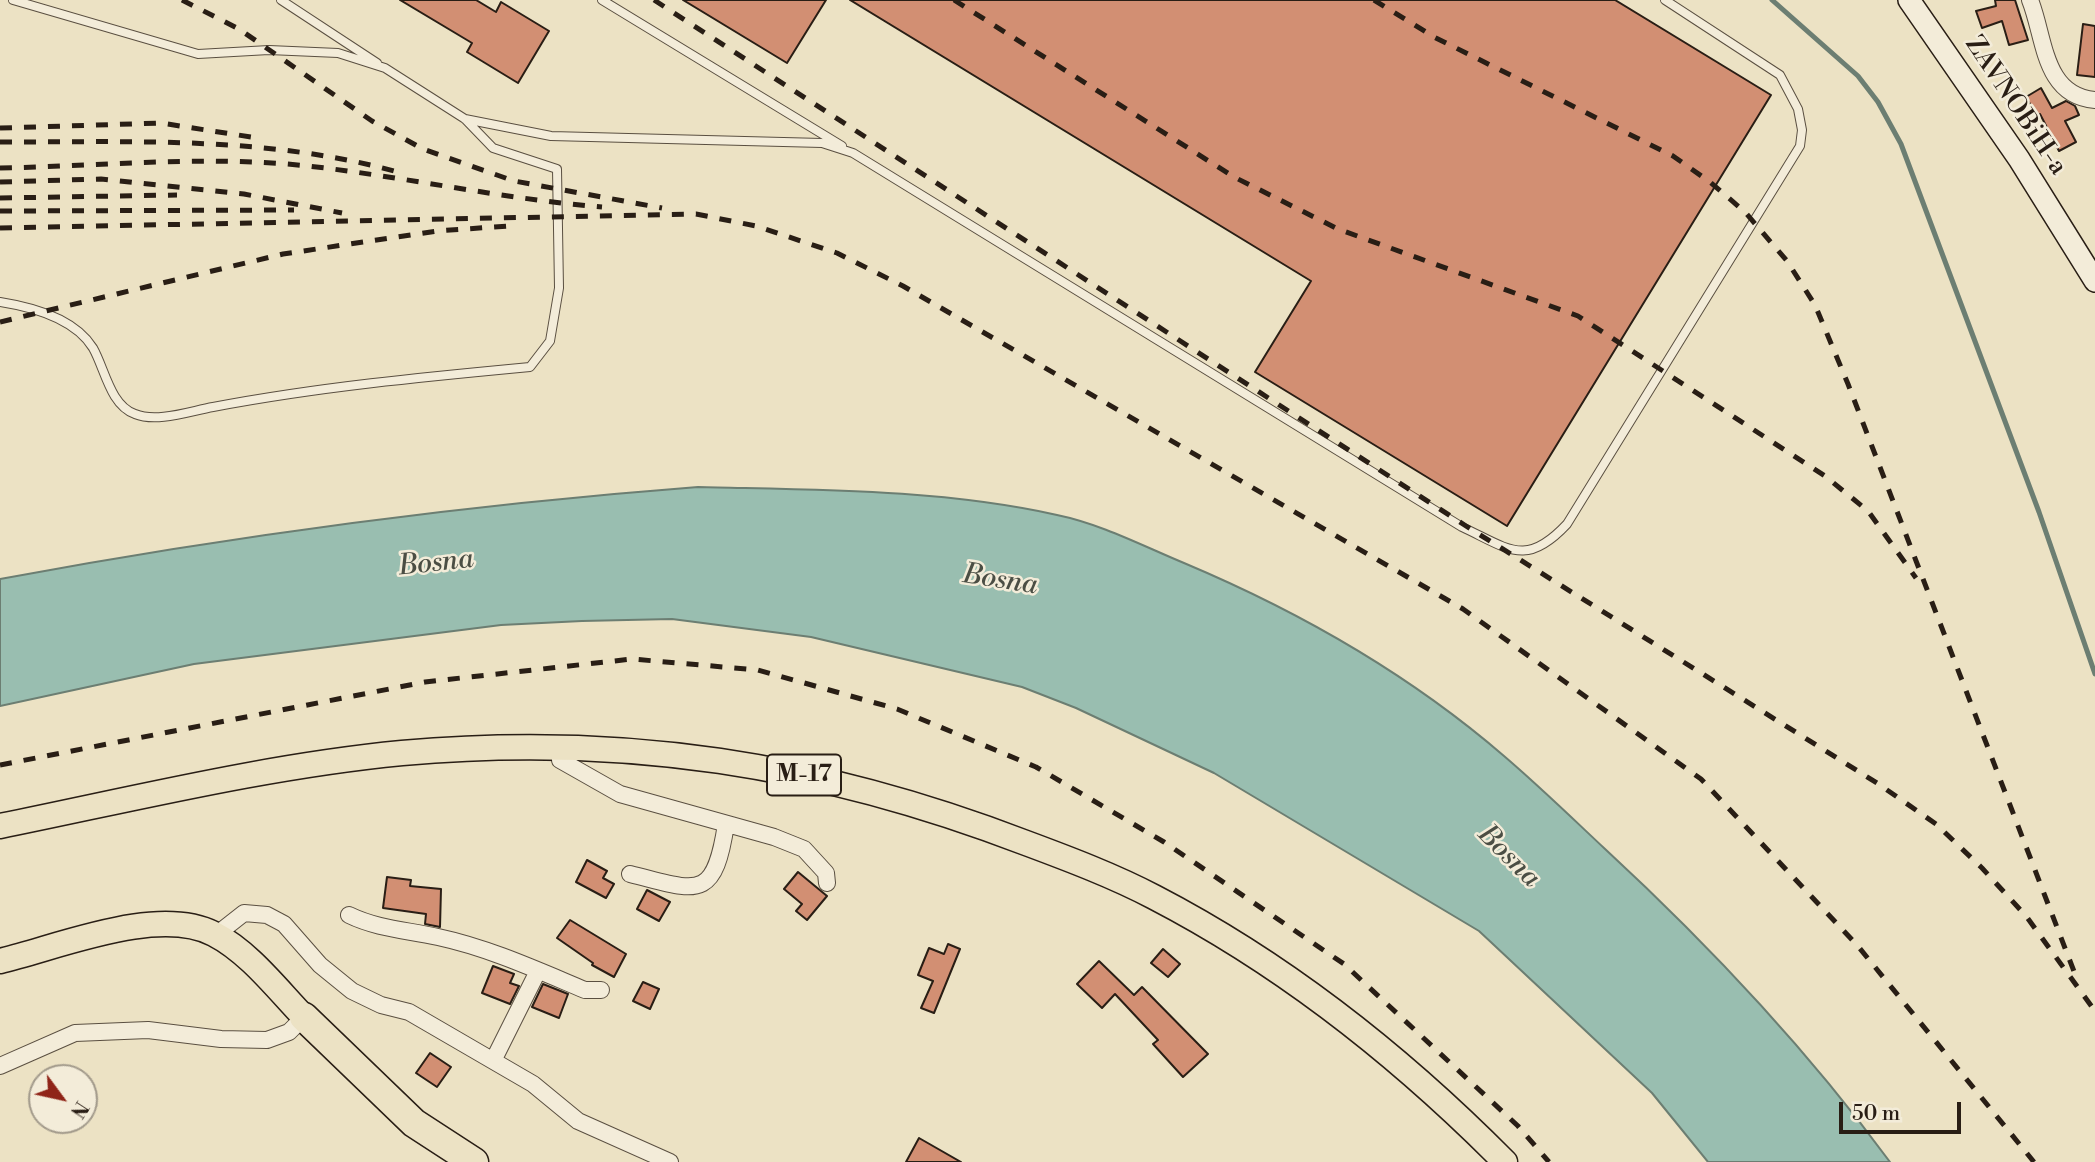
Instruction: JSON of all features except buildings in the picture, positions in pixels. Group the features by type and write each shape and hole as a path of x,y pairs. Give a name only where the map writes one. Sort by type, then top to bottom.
{"highway":[{"path":"304,1017 414,1123 474,1162"}],"main road":[{"name":"ZAVNOBiH-a","path":"1909,0 2019,159 2095,281"},
{"name":"M-17","path":"0,825 244,776 400,754 560,748 626,750 735,761 842,783 957,817 1153,897 1251,954 1364,1033 1450,1107 1505,1162"},
{"path":"0,961 132,926 168,923 193,925 216,935 252,964 304,1017"}],"street":[{"path":"2030,0 2051,72 2074,94 2095,100"},
{"path":"560,748 559,760 620,794 774,837 804,849 826,873 827,883"},
{"path":"630,874 692,888 703,885 718,866 726,824"},
{"path":"216,935 244,913 267,915 284,924 320,965 352,991 409,1012 533,1084 578,1121 670,1162"},
{"path":"349,915 384,929 438,937 480,949 585,989 601,990"},
{"path":"494,1059 538,971"},
{"path":"0,1066 75,1033 148,1030 221,1039 267,1040 289,1032 304,1017"}],"lane":[{"path":"13,0 198,54 269,50 338,53 385,68"},
{"path":"0,302 46,313 70,328 92,346 108,383 126,410 152,418 284,394 530,366 551,341 559,288 557,169 492,148 465,120 281,0"},
{"path":"602,0 1462,527 1512,551 1528,551 1548,544 1567,524 1800,146 1802,130 1798,109 1780,75 1665,0"},
{"path":"465,120 551,136 822,144 853,153"}],"water":[{"name":"Bosna","path":"698,487 878,492 968,500 1057,515 1106,530 1227,582 1351,647 1468,726 1643,884 1718,959 1790,1038 1890,1162 1708,1162 1652,1093 1479,931 1214,773 1076,708 1022,687 811,637 672,619 501,625 194,664 0,706 0,579 173,549 348,524 522,503"}],"waterway":[{"path":"1772,0 1858,76 1878,102 1901,144 2039,512 2095,674"}],"railway":[{"path":"182,0 239,29 372,121 423,149 514,181 662,208"},
{"path":"654,0 1466,526 1877,783 1936,824 1982,868 2026,916 2095,1011"},
{"path":"954,0 1234,177 1338,229 1578,316 1825,476 1868,511 1916,578"},
{"path":"1374,0 1434,37 1673,156 1710,182 1745,212 1787,261 1815,305 1848,384 2075,974"},
{"path":"0,128 161,123 251,137"},
{"path":"0,142 149,142 247,146 345,160 394,171"},
{"path":"0,168 193,161 270,163 602,207"},
{"path":"0,182 101,179 244,194 342,213"},
{"path":"0,198 177,195"},
{"path":"0,211 294,210"},
{"path":"0,228 696,214 756,226 837,253 903,286 1463,609 1701,779 1857,945 2034,1162"},
{"path":"0,322 283,254 437,231 508,226"},
{"path":"0,765 425,682 632,659 758,670 897,709 1036,767 1164,842 1344,964 1518,1126 1549,1162"}]}
